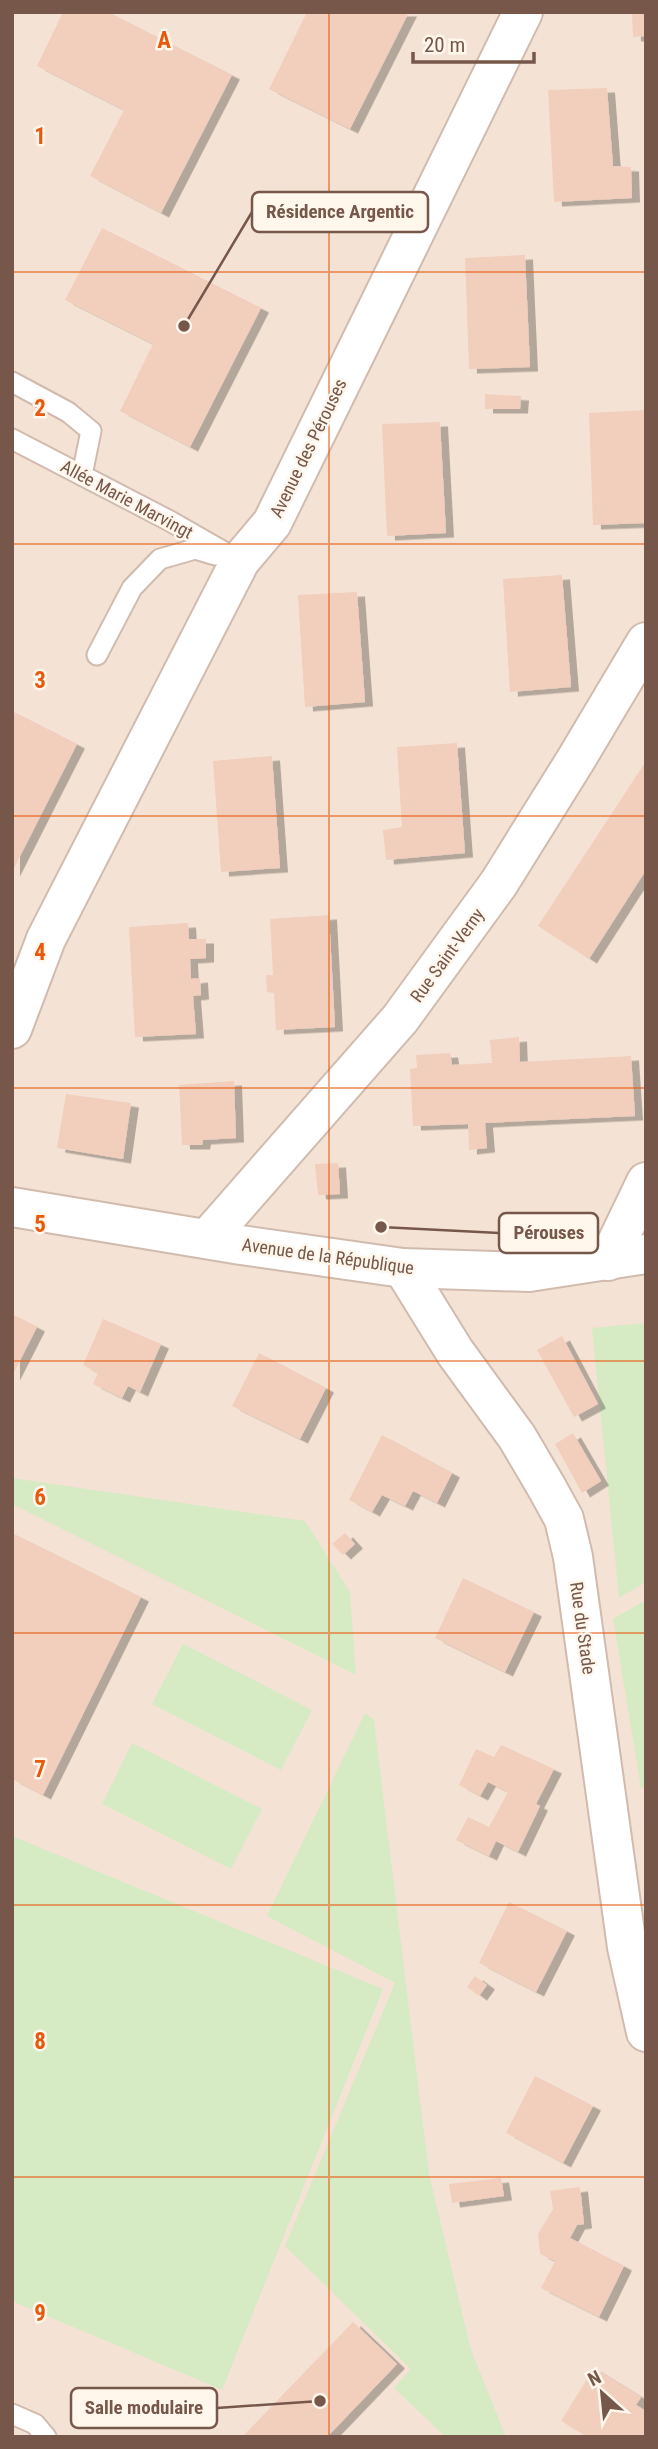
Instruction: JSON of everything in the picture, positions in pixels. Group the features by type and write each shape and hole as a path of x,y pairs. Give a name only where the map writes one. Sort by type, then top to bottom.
{"street":[{"name":"Avenue des Pérouses","path":"12,1030 46,939 240,561 272,523 523,12"},
{"name":"Rue Saint-Verny","path":"207,1239 400,1019 499,883 646,642"},
{"path":"608,1261 646,1182"},
{"name":"Avenue de la République","path":"12,1207 403,1268 529,1272 646,1254"},
{"name":"Rue du Stade","path":"403,1268 454,1352 516,1437 564,1519 573,1557 627,1947 646,2032"}],"lane":[{"path":"12,382 68,412 91,431 82,475"},
{"name":"Allée Marie Marvingt","path":"12,439 170,521 240,561"},
{"path":"97,655 132,588 160,559 195,549 240,561"},
{"path":"12,2414 35,2424 46,2437"}],"shaded area":[{"path":"12,12 646,12 646,2437 12,2437"}],"green space":[{"path":"646,1323 646,1582 619,1598 592,1328"},
{"path":"12,1478 305,1521 350,1592 356,1675 12,1504"},
{"path":"646,1600 646,1787 641,1788 613,1619"},
{"path":"183,1644 312,1710 281,1770 152,1704"},
{"path":"365,1713 374,1720 429,2174 471,2350 506,2437 446,2437 394,2388 411,2369 285,2246 395,1983 267,1916"},
{"path":"132,1743 262,1809 231,1869 102,1804"},
{"path":"12,1836 383,1989 222,2390 12,2301"}],"building":[{"path":"63,12 108,12 232,75 161,213 90,176 124,110 37,66"},
{"path":"307,12 409,12 350,129 269,89"},
{"path":"632,12 646,12 646,36 633,37"},
{"path":"607,88 613,166 631,167 632,198 554,202 548,90"},
{"path":"102,228 261,308 190,447 120,411 153,344 65,300"},
{"path":"525,255 530,367 469,369 465,258"},
{"path":"485,394 521,396 520,409 485,409"},
{"path":"646,410 646,523 593,525 589,413"},
{"path":"440,422 446,533 387,536 382,424"},
{"path":"562,575 571,687 510,692 503,579"},
{"path":"357,592 365,702 305,707 298,595"},
{"path":"12,711 77,744 12,872"},
{"path":"457,743 465,853 386,860 383,830 402,827 397,747"},
{"path":"272,756 280,868 221,872 213,761"},
{"path":"646,761 646,870 589,959 538,926"},
{"path":"329,915 335,1027 276,1030 274,993 267,992 266,975 273,975 270,919"},
{"path":"188,923 189,939 206,939 206,958 190,959 191,979 200,978 201,995 193,996 196,1034 135,1037 129,927"},
{"path":"519,1037 520,1062 631,1056 635,1116 485,1123 487,1148 469,1150 468,1124 413,1126 410,1069 417,1068 416,1055 450,1053 452,1065 492,1063 490,1040"},
{"path":"234,1081 236,1138 203,1140 202,1145 182,1145 179,1085"},
{"path":"66,1094 131,1103 123,1159 57,1148"},
{"path":"338,1163 340,1194 318,1195 315,1164"},
{"path":"12,1314 37,1327 12,1376"},
{"path":"103,1319 161,1344 140,1392 128,1386 122,1398 93,1384 98,1373 83,1365"},
{"path":"562,1336 598,1404 574,1417 537,1350"},
{"path":"259,1353 326,1388 300,1439 232,1406"},
{"path":"573,1433 601,1481 582,1493 555,1444"},
{"path":"382,1435 452,1473 437,1503 413,1491 405,1506 382,1495 372,1512 349,1500"},
{"path":"12,1533 141,1597 43,1795 12,1779"},
{"path":"345,1533 355,1544 343,1555 332,1544"},
{"path":"463,1578 534,1612 505,1672 435,1638"},
{"path":"501,1745 554,1769 536,1804 540,1806 518,1852 496,1841 489,1856 456,1840 468,1817 489,1827 508,1792 488,1782 480,1796 459,1785 476,1749 494,1757"},
{"path":"509,1902 567,1931 536,1992 479,1963"},
{"path":"475,1976 487,1985 479,1996 467,1987"},
{"path":"535,2076 593,2106 563,2163 506,2133"},
{"path":"501,2178 504,2196 452,2203 449,2184"},
{"path":"580,2187 584,2224 577,2225 570,2238 624,2266 599,2317 541,2288 555,2261 540,2254 538,2234 553,2209 550,2191"},
{"path":"353,2322 397,2364 327,2437 242,2437"},
{"path":"594,2368 641,2397 636,2405 646,2411 646,2437 588,2437 561,2421"}],"place":[{"name":"Résidence Argentic","path":"184,326"},
{"name":"Pérouses","path":"381,1227"},
{"name":"Salle modulaire","path":"320,2401"}]}
